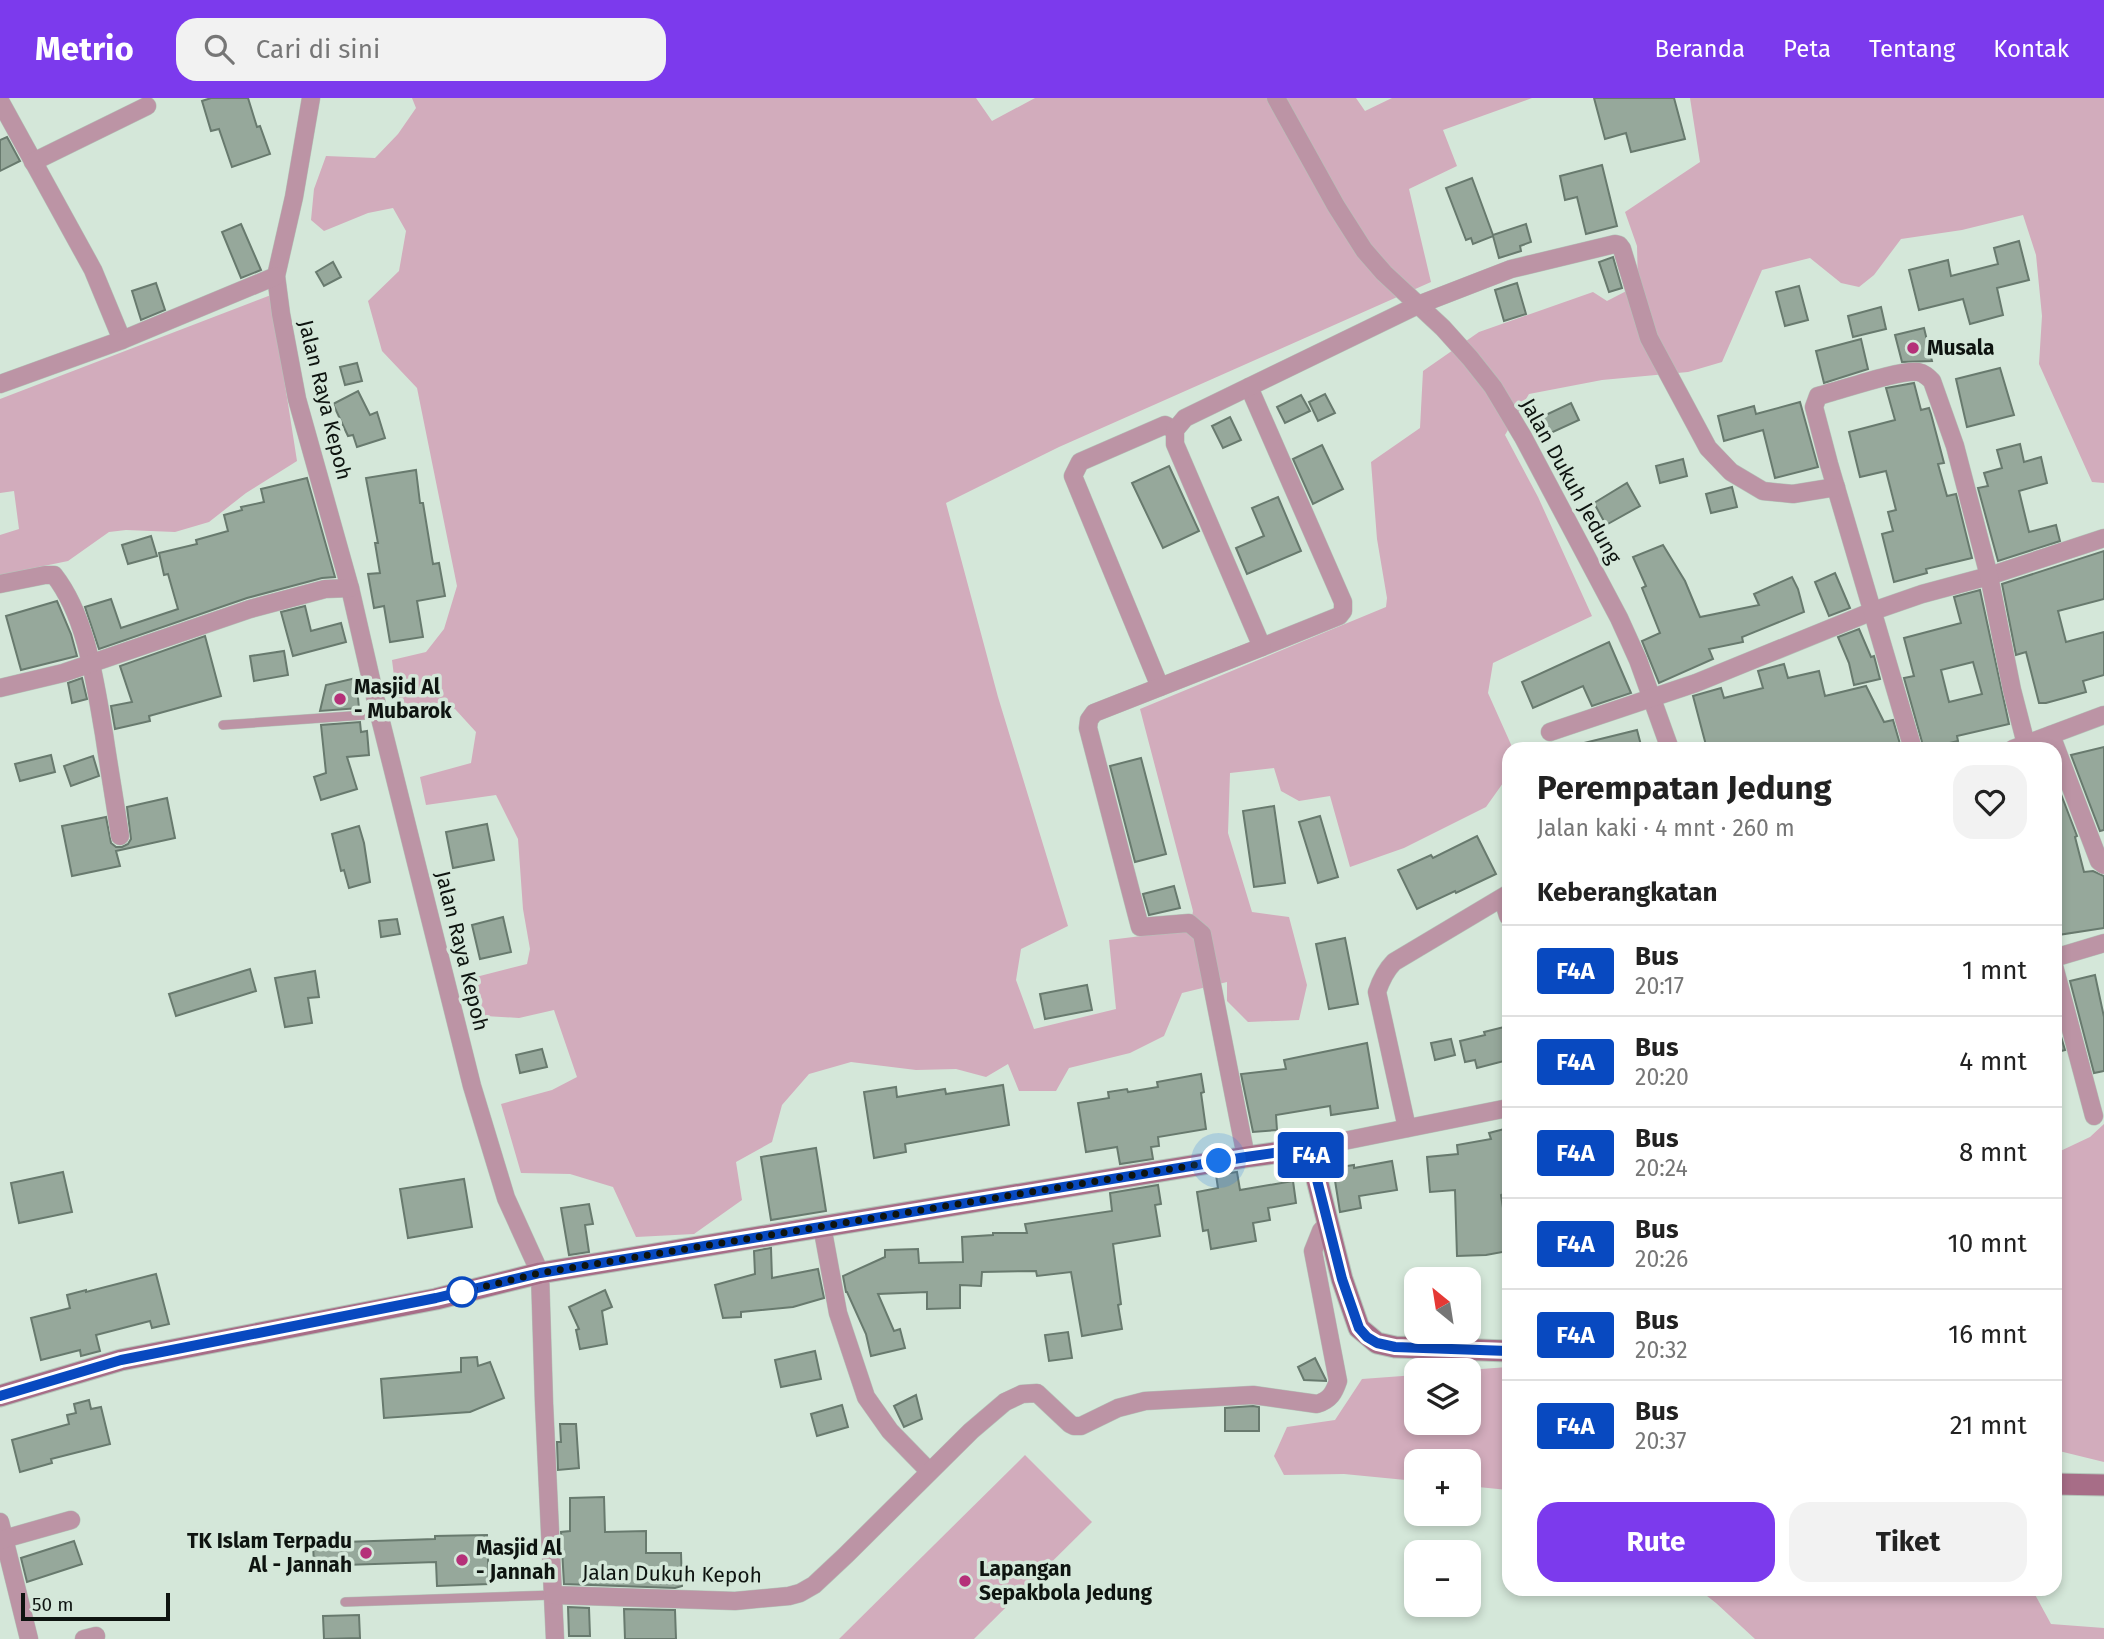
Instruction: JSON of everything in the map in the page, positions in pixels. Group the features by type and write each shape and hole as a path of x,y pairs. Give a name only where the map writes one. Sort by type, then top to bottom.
{"street":[{"path":"0,384 122,340 276,276 294,197 311,98"},
{"name":"Jalan Dukuh Jedung","path":"1276,98 1336,206 1364,250 1384,274 1443,328 1493,387 1523,437 1619,618 1638,660 1667,742"},
{"path":"0,101 93,270 122,340"},
{"path":"33,162 147,106"},
{"path":"1262,647 1175,444 1175,430 1185,418 1418,305 1511,269 1609,245 1619,245 1649,338 1708,448 1731,472 1763,491 1793,494 1836,487"},
{"name":"Jalan Raya Kepoh","path":"276,276 297,400 350,588 472,1086 506,1198 540,1273 555,1639"},
{"path":"1911,742 1814,407 1818,396 1903,373 1918,372 1927,376 1936,390 1955,446 1989,576 2012,690 2018,742"},
{"path":"1246,1157 1202,933 1189,923 1140,927 1088,728 1094,713 1339,616 1343,611 1343,602 1249,387"},
{"path":"1160,687 1073,476 1080,462 1096,454 1165,425 1175,430"},
{"path":"1550,732 1652,699 1873,611 2104,538"},
{"path":"0,584 54,575 72,605 92,664 120,836"},
{"path":"0,688 92,664 250,609 325,589 350,588"},
{"path":"2031,742 2104,715"},
{"path":"2051,735 2054,742"},
{"path":"2062,764 2099,861 2104,866"},
{"path":"1407,1128 1377,992 1381,980 1394,962 1502,906"},
{"path":"2062,956 2104,943"},
{"path":"2062,995 2094,1116"},
{"path":"0,1396 121,1360 436,1298 540,1273 1309,1148 1502,1109"},
{"path":"1309,1148 1342,1279 1359,1328 1367,1337 1377,1343 1395,1347 1502,1352"},
{"path":"822,1226 838,1313 866,1397 890,1431 929,1471 988,1416 1005,1402 1022,1394 1037,1393 1074,1426 1081,1426 1118,1408 1145,1401 1253,1395 1317,1404 1325,1401 1335,1391 1338,1381 1314,1251 1321,1231 1328,1223"},
{"name":"Jalan Dukuh Kepoh","path":"554,1595 735,1601 800,1593 814,1585 929,1471"},
{"path":"2062,1483 2104,1485"},
{"path":"29,1639 1,1533 71,1520"}],"lane":[{"path":"223,725 379,714"},
{"path":"345,1602 554,1595"}],"shaded area":[{"path":"412,98 976,98 992,121 1035,98 1356,98 1365,111 1392,98 1532,98 1443,130 1457,166 1409,189 1431,282 1059,447 946,503 998,697 1068,926 1021,949 1016,980 1034,1029 1116,1009 1109,940 1190,930 1193,911 1140,709 1386,607 1371,462 1420,428 1423,371 1479,332 1593,292 1607,301 1638,285 1637,246 1625,212 1700,162 1690,98 2104,98 2104,483 2092,482 2039,364 2042,316 2036,255 2023,215 1962,230 1901,239 1874,275 1859,287 1841,283 1810,258 1762,270 1722,362 1688,372 1602,380 1529,394 1505,435 1538,497 1592,616 1493,663 1488,693 1510,742 1502,742 1502,784 1486,807 1404,848 1350,867 1330,796 1299,801 1281,791 1274,768 1230,773 1228,833 1252,912 1289,917 1307,985 1299,1020 1248,1022 1227,1001 1227,982 1182,993 1164,1036 1130,1053 1069,1068 1056,1091 1019,1091 1008,1064 986,1077 956,1069 916,1070 851,1062 809,1074 782,1105 772,1142 736,1162 742,1200 694,1234 636,1237 613,1187 570,1174 521,1173 501,1104 552,1090 577,1077 554,1010 519,1018 485,1016 472,978 527,964 530,949 523,909 518,839 496,795 426,805 420,777 471,763 476,732 455,709 399,716 392,660 426,652 444,629 457,586 417,388 382,351 368,301 399,271 406,231 393,208 368,213 324,231 311,220 314,189 326,156 375,158 398,134 416,108"},
{"path":"271,295 297,461 246,493 209,522 175,532 109,532 68,561 0,575 0,535 19,529 14,491 0,493 0,399"},
{"path":"2104,1124 2104,1462 2062,1452 2062,1150 2090,1137"},
{"path":"1502,1367 1502,1489 1481,1487 1481,1449 1404,1449 1404,1480 1344,1474 1284,1475 1274,1456 1287,1427 1335,1420 1362,1379 1404,1376 1404,1435 1481,1435 1481,1369"},
{"name":"Lapangan Sepakbola Jedung","path":"1025,1455 1092,1522 974,1639 839,1639"},
{"path":"1707,1596 2036,1596 2051,1624 2104,1628 2104,1639 1755,1639"}],"building":[{"path":"211,98 248,98 257,127 260,126 270,154 232,167 219,129 211,131 202,101"},
{"path":"1594,98 1674,98 1685,139 1631,152 1626,133 1605,139"},
{"path":"7,137 20,161 0,171 0,140"},
{"path":"1602,165 1617,226 1586,234 1577,197 1565,200 1560,176"},
{"path":"1472,178 1493,235 1526,224 1531,242 1520,246 1521,251 1499,258 1493,236 1473,244 1471,238 1466,240 1446,188"},
{"path":"241,224 261,270 241,278 222,232"},
{"path":"2019,241 2029,280 1997,288 2003,315 1970,324 1963,299 1919,310 1909,270 1948,260 1951,276 1998,264 1994,248"},
{"path":"1613,257 1622,288 1609,292 1599,262"},
{"path":"333,262 341,277 324,286 316,272"},
{"path":"156,283 165,310 141,320 132,291"},
{"path":"1517,283 1526,314 1504,321 1495,290"},
{"path":"1799,286 1808,320 1785,326 1776,292"},
{"path":"1881,307 1886,329 1853,337 1848,316"},
{"name":"Musala","path":"1924,328 1932,361 1902,362 1895,335"},
{"path":"1861,339 1868,369 1824,383 1816,351"},
{"path":"357,363 362,381 345,385 340,367"},
{"path":"2000,368 2014,415 1967,427 1956,379"},
{"path":"1914,383 1921,410 1929,408 1931,414 1944,463 1938,464 1947,496 1956,494 1972,558 1926,569 1927,573 1894,582 1882,534 1893,531 1888,512 1896,510 1886,471 1860,477 1849,432 1895,420 1886,388"},
{"path":"358,391 370,415 377,412 385,438 357,447 353,435 348,436 333,404"},
{"path":"1325,394 1335,413 1318,421 1309,402"},
{"path":"1301,395 1310,411 1285,423 1277,407"},
{"path":"1800,402 1818,467 1775,478 1763,430 1724,441 1718,416 1754,406 1756,414"},
{"path":"1571,403 1579,420 1542,437 1535,420"},
{"path":"1230,417 1241,440 1223,448 1212,426"},
{"path":"2020,444 2024,462 2041,457 2047,483 2019,491 2029,532 2056,525 2060,541 1998,561 1978,488 1988,486 1984,473 2002,468 1997,450"},
{"path":"1322,445 1343,489 1313,504 1293,459"},
{"path":"1683,459 1687,476 1660,483 1656,466"},
{"path":"1169,466 1199,531 1163,548 1132,483"},
{"path":"416,470 433,564 439,563 445,596 417,601 423,637 390,642 384,606 374,608 368,574 380,573 375,543 378,543 366,478"},
{"path":"307,478 335,577 247,598 99,649 85,607 111,599 121,628 178,609 168,574 164,575 159,553 197,544 196,540 228,531 224,515 242,510 241,507 264,502 261,489"},
{"path":"1627,483 1640,506 1606,525 1594,503"},
{"path":"1732,487 1737,507 1711,513 1706,494"},
{"path":"1278,497 1301,551 1247,574 1236,548 1264,536 1252,508"},
{"path":"151,536 157,556 128,564 122,545"},
{"path":"1663,545 1685,581 1700,617 1759,605 1754,594 1792,577 1804,612 1742,637 1743,642 1709,649 1713,659 1659,683 1642,641 1660,633 1642,588 1646,586 1633,557"},
{"path":"2104,551 2104,599 2058,611 2066,642 2104,632 2104,675 2083,681 2086,692 2039,703 2026,652 2016,655 2002,584"},
{"path":"1835,573 1850,608 1829,616 1815,582"},
{"path":"1980,590 2009,724 1957,736 1958,741 1954,742 1922,742 1904,678 1914,676 1904,638 1961,623 1954,597","holes":["1973,662 1982,694 1949,702 1941,670"]},
{"path":"57,601 77,656 21,670 6,616"},
{"path":"305,606 311,631 341,623 346,642 293,656 281,612"},
{"path":"1859,629 1871,657 1874,656 1880,679 1854,685 1849,663 1838,637"},
{"path":"205,636 221,696 149,716 150,721 115,729 111,706 132,702 120,666"},
{"path":"1609,642 1631,693 1592,706 1583,686 1533,708 1522,682"},
{"path":"284,651 288,675 254,681 250,656"},
{"path":"1784,664 1788,678 1819,671 1825,696 1866,686 1884,722 1893,720 1899,742 1705,742 1693,696 1721,688 1724,698 1763,688 1758,671"},
{"path":"82,678 87,699 72,703 68,683"},
{"name":"Masjid Al - Mubarok","path":"356,678 359,708 320,711 326,685"},
{"path":"360,722 361,732 367,731 369,755 347,757 357,789 321,800 314,777 326,773 321,725"},
{"path":"1637,730 1640,742 1588,742"},
{"path":"2104,747 2104,830 2100,831 2071,755"},
{"path":"51,755 55,772 20,781 15,764"},
{"path":"93,756 99,776 71,786 64,766"},
{"path":"1141,758 1166,854 1135,862 1110,766"},
{"path":"2062,797 2077,836 2075,837 2084,872 2093,871 2104,876 2104,928 2062,934"},
{"path":"167,798 175,838 116,851 120,866 72,876 62,826 106,817 111,843 122,847 131,839 127,807"},
{"path":"1274,806 1285,883 1254,887 1243,811"},
{"path":"1320,816 1338,877 1318,883 1299,822"},
{"path":"487,824 494,860 453,868 446,832"},
{"path":"359,826 370,882 349,888 344,870 341,871 332,834"},
{"path":"1477,836 1496,874 1417,909 1398,870 1431,855 1433,858"},
{"path":"1174,886 1180,908 1149,915 1143,894"},
{"path":"503,917 511,952 480,959 472,925"},
{"path":"397,919 400,934 381,937 379,921"},
{"path":"1345,938 1358,1004 1329,1009 1316,944"},
{"path":"250,969 256,991 176,1016 169,994"},
{"path":"315,971 319,997 308,998 312,1023 285,1027 275,978"},
{"path":"2095,975 2104,1017 2104,1071 2094,1073 2070,981"},
{"path":"1087,985 1092,1010 1045,1019 1040,994"},
{"path":"1502,1028 1502,1062 1477,1068 1475,1060 1465,1062 1460,1041 1485,1035 1484,1032"},
{"path":"1451,1039 1455,1055 1435,1060 1431,1043"},
{"path":"1367,1043 1378,1108 1331,1115 1330,1106 1276,1115 1277,1130 1253,1132 1241,1074 1286,1069 1284,1060"},
{"path":"542,1049 547,1067 520,1073 516,1055"},
{"path":"1201,1074 1206,1129 1158,1137 1159,1146 1151,1147 1153,1159 1120,1164 1117,1147 1086,1152 1078,1103 1109,1098 1108,1092 1158,1087 1157,1082"},
{"path":"1003,1085 1009,1125 905,1144 906,1152 874,1158 864,1092 896,1087 897,1097 945,1089 946,1094"},
{"path":"1502,1130 1502,1252 1457,1256 1455,1190 1430,1192 1427,1157 1458,1154 1457,1145 1491,1139 1489,1133"},
{"path":"816,1148 826,1211 771,1220 761,1157"},
{"path":"1392,1161 1397,1190 1359,1196 1361,1208 1340,1212 1333,1168 1354,1165 1354,1168"},
{"path":"63,1172 72,1212 19,1223 11,1183"},
{"path":"1237,1172 1240,1190 1293,1181 1296,1203 1268,1208 1270,1220 1253,1223 1256,1241 1211,1249 1208,1230 1203,1231 1197,1192 1218,1188 1216,1175"},
{"path":"464,1179 472,1227 408,1238 400,1189"},
{"path":"1158,1185 1161,1204 1155,1205 1160,1236 1113,1244 1122,1329 1082,1336 1071,1272 1037,1276 1036,1271 982,1272 981,1286 960,1285 960,1308 927,1309 927,1292 878,1294 894,1331 900,1329 905,1348 871,1356 866,1334 846,1292 843,1276 885,1257 885,1250 918,1249 919,1263 963,1262 962,1237 1027,1233 1025,1224 1112,1211 1110,1193"},
{"path":"589,1204 593,1224 585,1225 589,1252 569,1255 561,1208"},
{"path":"771,1248 772,1278 818,1269 824,1298 793,1307 741,1312 741,1317 723,1318 715,1285 755,1274 754,1251"},
{"path":"156,1274 169,1324 152,1328 150,1321 96,1335 100,1351 81,1356 80,1350 41,1360 31,1318 70,1308 67,1295"},
{"path":"605,1290 612,1307 602,1311 607,1344 580,1349 576,1330 579,1329 569,1307"},
{"path":"1068,1332 1072,1358 1049,1361 1045,1335"},
{"path":"815,1351 821,1379 781,1387 775,1360"},
{"path":"477,1357 478,1366 490,1362 504,1398 470,1412 384,1418 381,1379 461,1372 461,1358"},
{"path":"1315,1358 1326,1381 1304,1380 1298,1367"},
{"path":"916,1395 922,1419 904,1427 894,1406"},
{"path":"89,1400 91,1409 101,1407 110,1444 51,1459 52,1463 20,1472 12,1440 69,1424 67,1415 76,1413 74,1404"},
{"path":"842,1405 848,1427 817,1436 811,1414"},
{"path":"1259,1407 1259,1431 1225,1431 1225,1408"},
{"path":"560,1424 576,1424 579,1468 558,1470 557,1442 561,1442"},
{"path":"604,1497 605,1532 646,1531 646,1553 681,1553 682,1586 675,1588 564,1584 561,1532 570,1531 570,1498"},
{"path":"487,1535 489,1584 437,1586 436,1562 314,1566 313,1543"},
{"path":"74,1541 82,1564 27,1582 21,1558"},
{"path":"568,1607 589,1608 590,1636 569,1636"},
{"path":"624,1609 675,1610 676,1639 625,1639"},
{"path":"359,1615 360,1638 324,1639 323,1616"}],"bus line":[{"name":"F4A","path":"0,1396 121,1360 436,1298 540,1273 1309,1148 1342,1279 1359,1328 1367,1337 1377,1343 1395,1347 1502,1351"}],"place":[{"name":"Musala","path":"1913,348"},
{"name":"Masjid Al - Mubarok","path":"340,699"},
{"name":"TK Islam Terpadu Al - Jannah","path":"366,1553"},
{"name":"Masjid Al - Jannah","path":"462,1560"},
{"name":"Lapangan Sepakbola Jedung","path":"965,1581"}],"route":[{"path":"462,1292 540,1273 1219,1161"}]}
